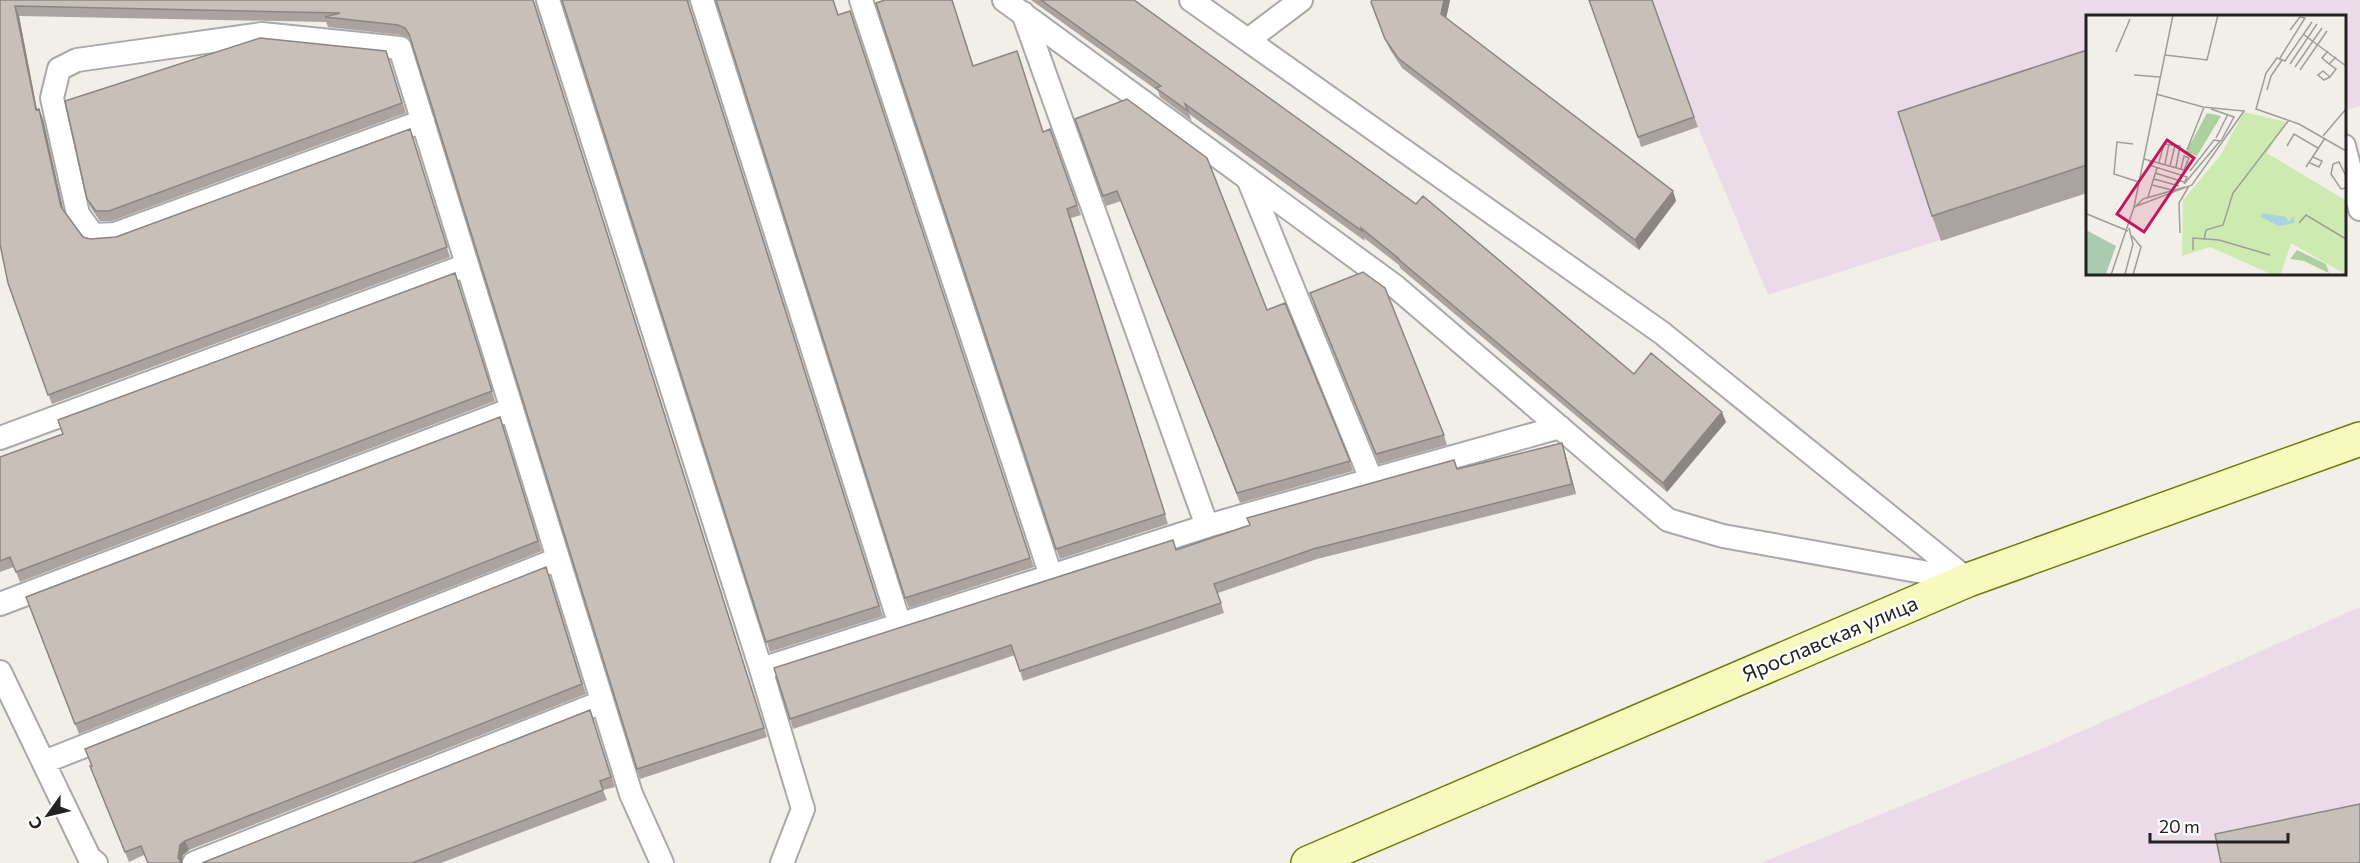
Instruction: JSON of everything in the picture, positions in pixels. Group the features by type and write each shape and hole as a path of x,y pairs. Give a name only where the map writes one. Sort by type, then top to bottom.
{"main road":[{"name":"Ярославская улица","path":"1308,863 1342,856 1968,580 2360,438"}],"lane":[{"path":"548,0 761,669 803,809 782,863"},
{"path":"702,0 900,625"},
{"path":"861,0 1051,576"},
{"path":"1004,0 1396,287 1668,520 1723,536 1968,580"},
{"path":"1191,0 1662,333 1968,580"},
{"path":"1248,40 1301,0"},
{"path":"1023,13 1207,526"},
{"path":"423,121 115,234 93,235 78,214 52,98 59,69 77,60 262,34 400,48 423,121 467,265 603,702 631,794 662,863"},
{"path":"2345,153 2360,209"},
{"path":"1248,180 1371,479"},
{"path":"0,438 467,265"},
{"path":"0,604 512,409"},
{"path":"761,669 1207,526 1560,427"},
{"path":"44,762 558,558"},
{"path":"0,672 89,857 96,863"},
{"path":"194,863 603,702"}],"shaded area":[{"path":"1652,0 2360,0 2360,106 2345,111 2345,15 2086,15 2086,193 1768,295 1698,127"},
{"path":"2360,607 2360,863 1761,863 2046,747"}],"building":[{"path":"0,0 533,0 764,728 637,769 432,107 409,34 405,28 398,25 325,17 340,13 15,6 36,110 39,109 61,207 83,237 90,239 116,237 410,129 447,247 48,395 8,283 0,244"},
{"path":"562,0 687,0 879,606 766,642"},
{"path":"716,0 833,0 838,15 850,11 1030,558 905,598"},
{"path":"885,0 952,0 973,66 1017,51 1043,132 1050,129 1077,205 1067,209 1165,514 1056,549 876,3"},
{"path":"1041,0 1134,0 1416,204 1423,196 1634,374 1651,353 1722,412 1663,483 1361,228 1362,231 1185,104 1188,111 1156,88 1161,86"},
{"path":"1372,0 1444,0 1441,14 1673,191 1635,240 1398,58 1385,39"},
{"path":"1589,0 1652,0 1694,117 1638,137"},
{"path":"260,38 386,51 402,103 109,211 96,211 87,199 65,101"},
{"path":"2086,50 2086,165 1932,216 1898,112"},
{"path":"1127,99 1207,158 1267,310 1285,303 1350,461 1237,493 1117,191 1103,196 1075,119"},
{"path":"1363,272 1385,288 1444,435 1376,454 1310,293"},
{"path":"455,273 492,391 16,572 10,557 0,561 0,457 63,434 58,420"},
{"path":"500,417 538,541 75,724 26,597"},
{"path":"1562,443 1572,484 1313,549 1214,584 1221,603 1020,671 1011,645 790,719 774,668 1173,540 1176,550 1250,525 1247,518 1454,460 1457,469"},
{"path":"546,567 582,684 185,841 180,845 178,858 182,863 148,863 141,846 125,852 85,749"},
{"path":"590,710 611,777 600,781 603,790 412,863 202,863"},
{"path":"2360,804 2360,863 2221,863 2215,834"}]}
